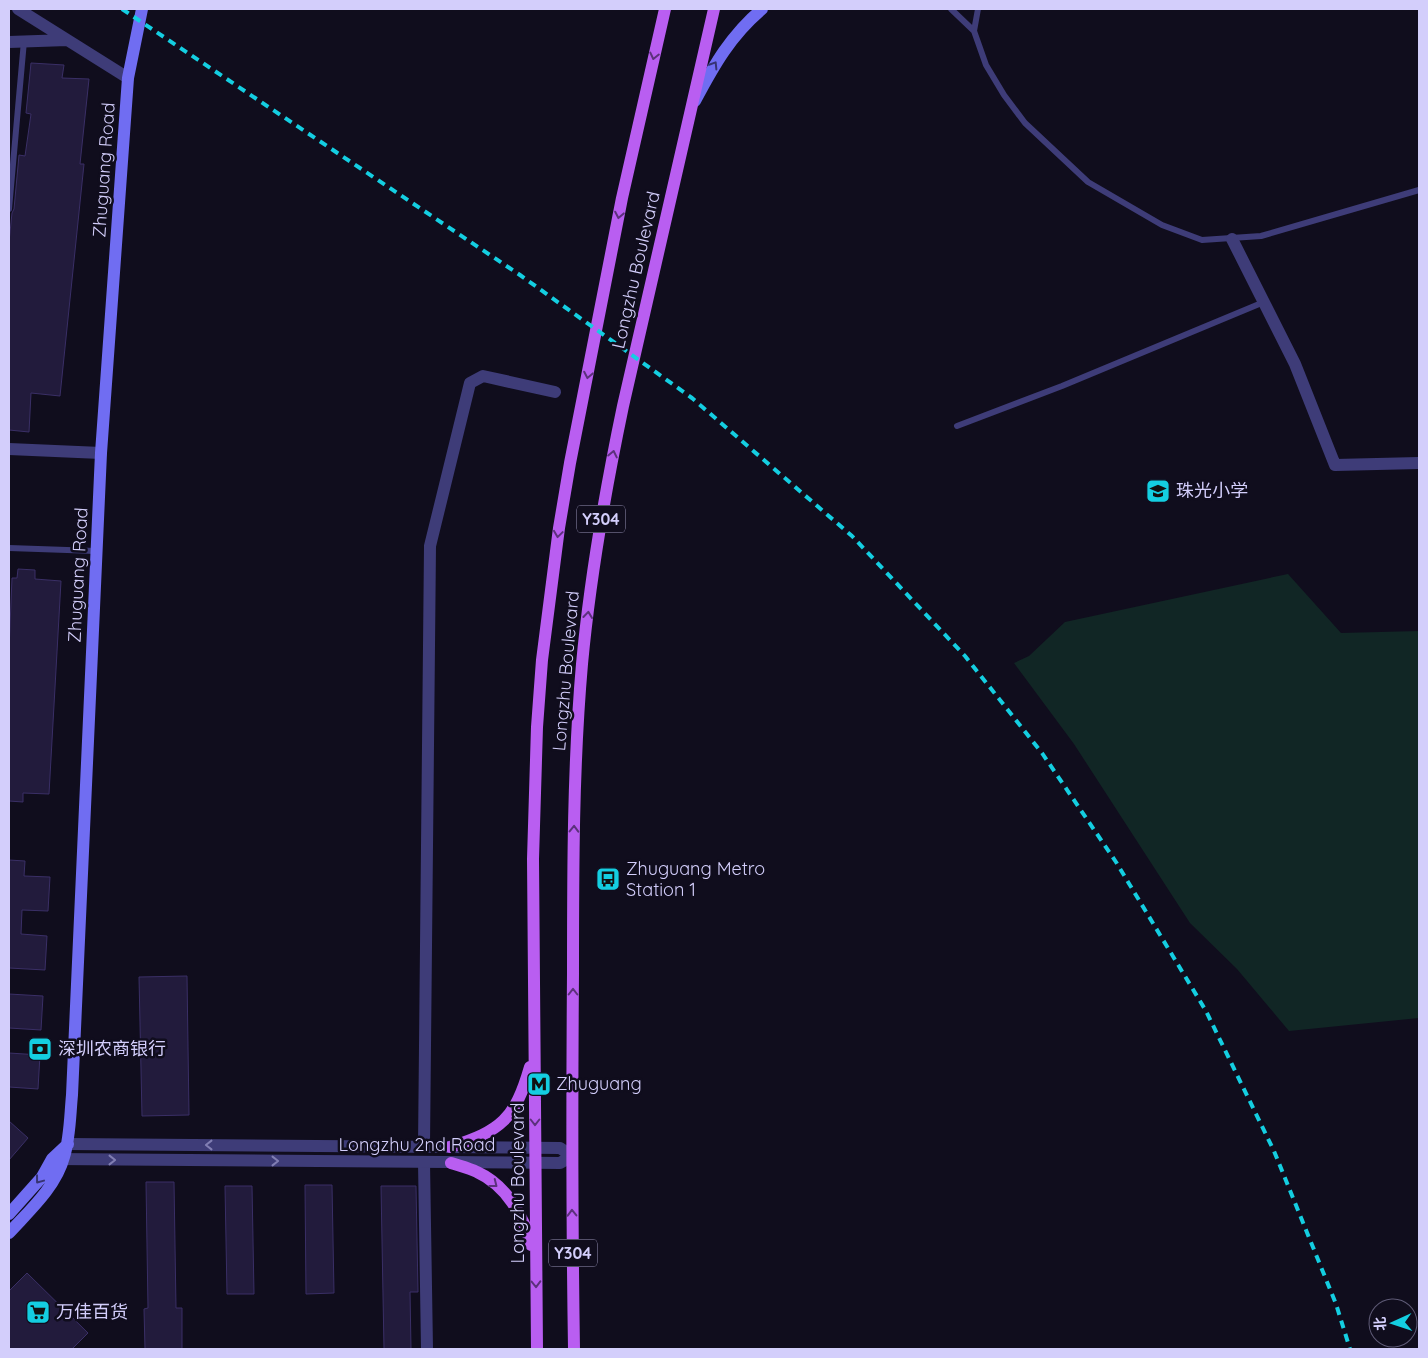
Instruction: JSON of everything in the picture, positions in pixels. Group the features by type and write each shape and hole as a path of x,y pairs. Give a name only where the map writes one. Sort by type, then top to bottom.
{"main road":[{"name":"Zhuguang Road","path":"9,1214 58,1160 68,1144 72,1095 101,452 128,78 142,9"},
{"name":"Longzhu Boulevard","path":"537,1349 534,793 538,717 550,594 570,462 622,198 664,9"},
{"name":"Longzhu Boulevard","path":"574,1349 572,1156 574,795 582,664 600,525 621,415 714,9"},
{"path":"691,108 724,50 745,24 762,9"},
{"path":"450,1146 479,1138 498,1126 515,1107 525,1085 534,1055"},
{"name":"Zhuguang Road","path":"9,1233 42,1197 54,1178 58,1160"},
{"path":"451,1163 478,1172 498,1185 515,1206 528,1232 536,1263"}],"street":[{"path":"18,9 128,78"},
{"path":"9,42 67,40"},
{"path":"1232,239 1295,364 1335,465 1419,463"},
{"path":"424,1146 430,546 470,383 483,376 556,392"},
{"path":"9,449 101,452"},
{"name":"Longzhu 2nd Road","path":"58,1160 560,1164 572,1156 560,1148 68,1144"},
{"path":"424,1162 427,1349"}],"lane":[{"path":"952,9 974,31 986,65 1024,123 1088,182 1162,225 1202,240 1261,236 1419,190"},
{"path":"974,31 978,9"},
{"path":"9,209 24,41"},
{"path":"957,426 1062,386 1264,302"},
{"path":"9,548 96,551"}],"green space":[{"path":"1288,574 1341,633 1419,631 1419,1018 1289,1031 1237,969 1190,923 1074,744 1014,663 1029,656 1065,622"}],"building":[{"path":"31,63 64,65 62,78 89,79 80,164 84,164 60,396 31,393 29,432 9,430 9,242 19,155 25,156 31,114 26,113"},
{"path":"18,569 35,570 35,579 61,581 49,794 23,793 23,802 9,801 9,650 12,578 17,578"},
{"path":"9,860 25,861 24,876 50,877 48,911 22,910 21,934 47,936 45,970 9,968"},
{"path":"187,976 189,1115 142,1116 139,977"},
{"path":"9,994 43,996 41,1030 9,1028"},
{"path":"9,1053 40,1055 38,1089 9,1087"},
{"path":"9,1121 28,1138 9,1160"},
{"path":"146,1182 174,1182 176,1308 182,1308 182,1349 145,1349 144,1309 148,1308"},
{"path":"305,1185 332,1185 334,1293 306,1294"},
{"path":"225,1186 252,1186 254,1294 227,1294"},
{"path":"381,1186 416,1186 418,1292 410,1292 411,1349 384,1349"},
{"name":"万佳百货","path":"27,1273 88,1333 72,1349 9,1349 9,1291"}],"railway":[{"path":"122,9 520,275 692,398 852,536 965,656 1042,753 1116,862 1206,1011 1274,1151 1336,1304 1350,1349"}],"place":[{"name":"珠光小学","path":"1158,491"},
{"name":"Zhuguang Metro Station 1","path":"608,879"},
{"name":"深圳农商银行","path":"40,1049"},
{"name":"Zhuguang","path":"539,1084"},
{"name":"万佳百货","path":"38,1312"}]}
